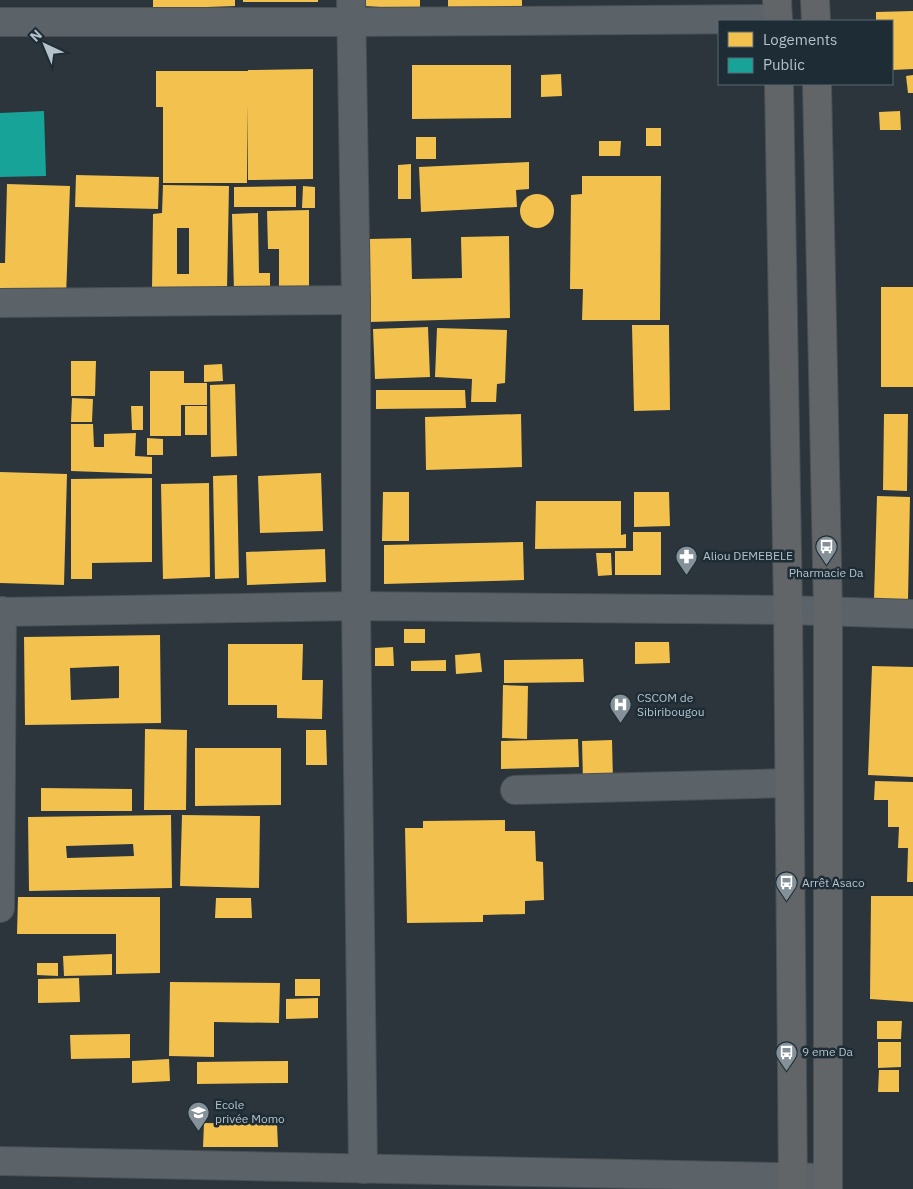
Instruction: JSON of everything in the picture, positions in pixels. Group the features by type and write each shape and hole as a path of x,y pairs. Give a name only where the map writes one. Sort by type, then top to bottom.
{"highway":[{"path":"816,0 816,20"},
{"path":"779,85 788,610 793,1183"},
{"path":"817,85 828,611 828,1183"}],"street":[{"path":"351,11 356,300 356,606 363,1169"},
{"path":"0,22 351,11 778,13"},
{"path":"0,303 356,300"},
{"path":"0,908 1,612 356,606 788,610 913,614"},
{"path":"515,790 789,783"},
{"path":"0,1162 181,1177 363,1169 828,1183"}],"building: Logements":[{"path":"153,0 235,0 235,6 153,9"},
{"path":"243,0 318,0 318,2 243,2"},
{"path":"365,0 420,0 420,18 379,17 380,7 365,6"},
{"path":"448,0 522,0 522,9 448,8"},
{"path":"913,11 913,69 893,70 893,20 876,20 876,12"},
{"path":"412,65 511,65 511,118 412,119"},
{"path":"313,69 313,179 248,180 247,104 247,183 163,183 163,107 156,107 156,71"},
{"path":"561,74 562,96 541,97 541,75"},
{"path":"913,75 913,93 908,93 906,76"},
{"path":"900,111 901,130 880,130 879,112"},
{"path":"646,128 661,128 661,146 646,146"},
{"path":"416,137 436,137 436,159 416,159"},
{"path":"599,141 621,141 620,156 599,156"},
{"path":"529,162 529,189 516,190 517,207 421,212 419,167"},
{"path":"411,164 411,199 398,199 398,165"},
{"path":"76,175 159,177 158,209 75,207"},
{"path":"582,176 661,176 660,320 582,320 583,289 570,289 571,195 582,194"},
{"path":"7,184 70,186 66,297 0,295 0,263 5,263"},
{"path":"163,185 229,186 227,290 152,289 153,214 162,213","holes":["177,228 189,228 189,274 177,274"]},
{"path":"296,186 296,207 234,207 234,187"},
{"path":"303,186 315,187 315,208 302,208"},
{"path":"537,194 544,195 549,199 553,204 553,218 549,223 544,227 537,228 530,227 525,223 521,218 520,211 521,204 525,199 530,195"},
{"path":"309,210 309,292 279,292 279,249 268,249 267,211"},
{"path":"258,213 259,273 270,273 270,290 234,291 232,214"},
{"path":"509,236 510,318 370,322 369,239 411,238 412,279 462,278 461,237"},
{"path":"881,287 913,287 913,387 881,387"},
{"path":"632,325 669,325 670,410 634,411"},
{"path":"428,327 430,377 375,379 373,329"},
{"path":"437,328 507,330 505,383 497,384 496,402 471,402 472,379 435,377"},
{"path":"71,361 96,361 95,396 71,396"},
{"path":"222,364 223,381 204,382 204,365"},
{"path":"150,371 184,371 184,383 207,383 207,405 181,405 181,436 150,436"},
{"path":"235,384 237,456 211,457 210,385"},
{"path":"376,390 465,390 466,408 376,409"},
{"path":"72,398 93,399 92,422 71,422"},
{"path":"131,406 143,406 143,430 132,430"},
{"path":"185,406 207,406 207,435 185,435"},
{"path":"521,414 522,467 426,470 425,417"},
{"path":"884,414 908,414 907,491 883,490"},
{"path":"71,424 93,424 94,447 104,447 104,434 136,433 135,456 152,457 152,474 71,471"},
{"path":"147,438 163,439 163,455 147,455"},
{"path":"0,472 67,474 64,585 0,583"},
{"path":"321,473 323,531 260,533 258,476"},
{"path":"237,475 239,578 215,579 213,476"},
{"path":"152,478 152,562 92,563 92,579 71,579 71,479"},
{"path":"209,483 210,577 163,579 161,484"},
{"path":"383,492 409,492 409,541 382,541"},
{"path":"634,492 669,492 670,526 634,527"},
{"path":"877,496 910,497 908,600 874,600"},
{"path":"536,501 621,501 621,535 626,534 626,548 535,549"},
{"path":"633,532 661,532 661,575 615,575 615,551 633,551"},
{"path":"523,542 524,580 384,584 384,545"},
{"path":"325,549 326,582 247,585 246,552"},
{"path":"596,553 611,553 612,575 598,576"},
{"path":"404,629 425,629 425,643 404,643"},
{"path":"160,635 161,723 25,725 24,637","holes":["119,666 119,698 71,700 70,668"]},
{"path":"635,642 669,642 670,663 635,664"},
{"path":"228,644 303,644 302,680 323,680 322,719 277,718 277,705 228,705"},
{"path":"393,647 394,666 375,666 375,648"},
{"path":"480,653 482,672 456,674 455,655"},
{"path":"583,659 584,682 504,683 504,660"},
{"path":"446,660 446,671 411,671 411,661"},
{"path":"872,666 913,667 913,777 868,775"},
{"path":"503,685 528,686 527,739 502,738"},
{"path":"145,729 187,730 186,810 144,810"},
{"path":"306,730 326,730 327,765 306,765"},
{"path":"578,739 579,767 501,769 501,741"},
{"path":"612,740 613,781 583,782 582,741"},
{"path":"195,748 281,748 281,805 195,806"},
{"path":"875,781 913,782 913,882 907,882 908,848 898,848 899,827 888,827 888,800 874,800"},
{"path":"41,788 132,789 132,811 41,811"},
{"path":"171,815 172,888 29,891 28,817","holes":["133,844 134,856 67,858 66,846"]},
{"path":"182,815 260,816 259,888 180,886"},
{"path":"505,820 505,831 535,831 536,861 543,862 544,900 525,901 525,914 483,915 483,922 407,923 405,828 423,828 423,821"},
{"path":"871,896 913,896 913,1002 870,999"},
{"path":"18,897 160,897 160,973 116,974 116,934 17,934"},
{"path":"216,898 251,898 252,918 215,918"},
{"path":"112,954 112,975 64,976 63,956"},
{"path":"37,963 58,963 58,976 37,975"},
{"path":"79,978 80,1002 38,1003 38,979"},
{"path":"295,979 320,979 320,996 295,996"},
{"path":"170,982 280,983 279,1023 214,1022 214,1057 169,1056"},
{"path":"318,998 318,1018 286,1019 286,999"},
{"path":"877,1021 902,1021 901,1039 877,1039"},
{"path":"130,1034 130,1058 71,1059 70,1035"},
{"path":"878,1042 901,1042 901,1067 878,1068"},
{"path":"169,1059 170,1081 132,1083 132,1061"},
{"path":"288,1061 288,1083 197,1084 197,1062"},
{"path":"879,1070 899,1070 899,1092 878,1092"},
{"path":"204,1123 277,1124 278,1147 203,1147"}],"building: Public":[{"path":"44,111 46,176 0,177 0,113"}],"place":[{"name":"Pharmacie Da","path":"826,565"},
{"name":"Aliou DEMEBELE","path":"687,575"},
{"name":"CSCOM de Sibiribougou","path":"621,724"},
{"name":"Arrêt Asaco","path":"786,902"},
{"name":"9 eme Da","path":"786,1071"},
{"name":"Ecole privée Momo","path":"199,1131"}]}
